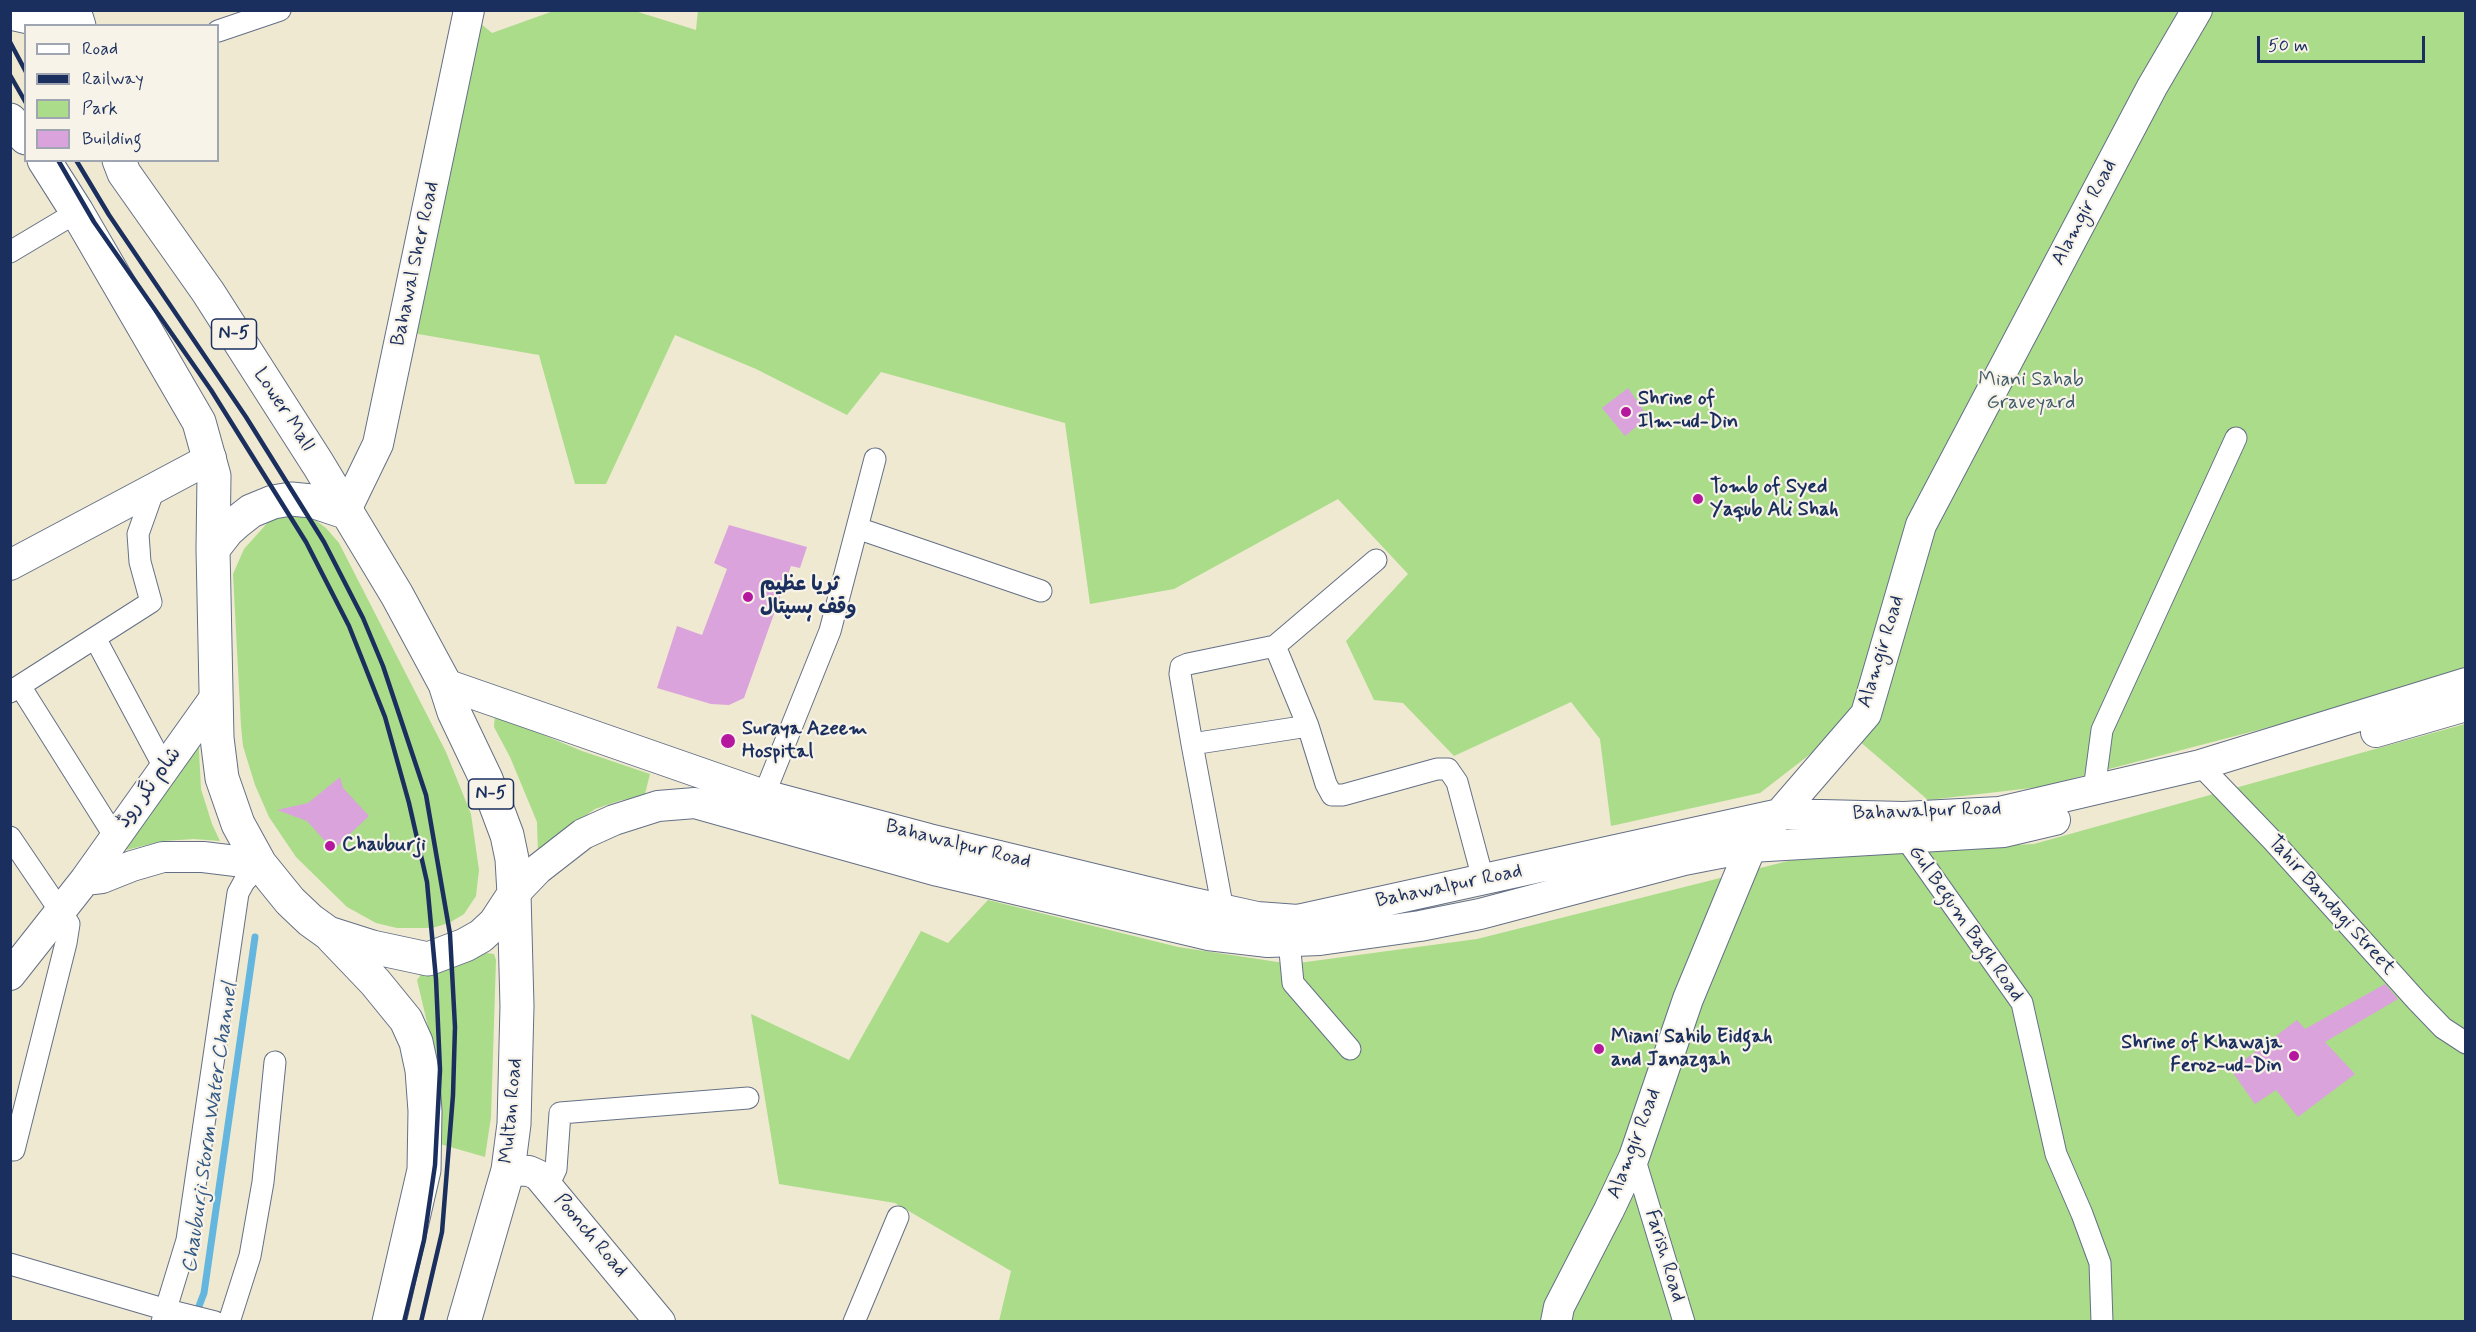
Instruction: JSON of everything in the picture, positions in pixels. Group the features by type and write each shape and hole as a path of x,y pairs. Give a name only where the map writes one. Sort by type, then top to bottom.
{"main road":[{"name":"Bahawal Sher Road","path":"345,512 378,444 469,10"},
{"name":"Alamgir Road","path":"1556,1322 1559,1307 1634,1157 1688,999 1751,848 1866,714 1921,525 2152,87 2197,10"},
{"path":"10,120 24,136"},
{"name":"Lower Mall","path":"120,162 124,173 208,292 318,464 345,512"},
{"path":"49,164 199,422 211,458 214,476 213,549 217,738 222,778 238,824 260,864 290,901 328,933 375,982 406,1020 416,1042 422,1070 426,1112 424,1170 389,1322"},
{"path":"10,565 211,458"},
{"path":"213,549 227,531 251,511 273,502 291,498 312,501 345,512"},
{"name":"N-5","path":"345,512 397,595 445,684 454,712 486,779 507,835 512,859 514,894"},
{"name":"Bahawalpur Road","path":"445,684 764,795 929,839 1223,910 1257,917 1298,920 1780,814 1904,817 2000,812 2094,790 2207,773 2466,683"},
{"name":"شام نگر روڈ","path":"10,975 85,880 216,696"},
{"name":"Bahawalpur Road","path":"514,894 538,869 583,834 614,820 658,806 694,803 938,871 1197,932 1268,942 1320,940 1420,926 1480,914 1684,860 1751,848 2004,832 2207,773 2466,706"},
{"path":"85,880 102,878 163,857 203,857 260,864"},
{"path":"328,933 372,947 428,959 481,936 495,923 514,894"},
{"name":"Multan Road","path":"464,1322 508,1170 517,1063 514,894"},
{"name":"Poonch Road","path":"508,1170 529,1171 538,1175 660,1322"}],"street":[{"path":"219,31 280,10"},
{"path":"10,252 77,212"},
{"path":"2094,790 2102,730 2236,438"},
{"path":"764,795 830,630 875,459"},
{"path":"115,837 15,689 151,602 140,562 138,534 154,489"},
{"path":"857,528 1041,591"},
{"path":"1223,910 1192,744 1180,674 1181,668 1188,664 1275,646 1376,560"},
{"path":"95,638 165,767"},
{"path":"1275,646 1308,726 1326,784 1332,795 1343,795 1437,769 1449,769 1457,782 1483,879"},
{"path":"1192,744 1308,726"},
{"name":"Tahir Bandagi Street","path":"2207,773 2273,841 2417,1001 2443,1028 2466,1043"},
{"path":"10,837 69,924 14,1150"},
{"name":"Gul Begum Bagh Road","path":"1906,839 2022,1003 2056,1154 2100,1263 2102,1322"},
{"path":"169,1315 187,1240 238,893 244,882 260,864"},
{"path":"1289,941 1293,983 1350,1048"},
{"path":"229,1322 250,1256 262,1182 275,1062"},
{"path":"548,1186 556,1169 560,1113 748,1098"},
{"name":"Farish Road","path":"1634,1157 1684,1322"},
{"path":"854,1322 898,1217"},
{"path":"10,1263 169,1315 215,1322"}],"green space":[{"name":"Miani Sahab Graveyard","path":"556,10 635,11 696,30 698,10 2464,11 2466,13 2465,670 2373,700 2040,787 1928,800 1844,728 1760,793 1611,826 1600,739 1571,702 1454,756 1403,703 1374,700 1346,641 1408,574 1338,499 1174,589 1090,604 1065,423 881,372 847,415 756,369 675,335 606,484 575,484 539,355 401,331 469,14 492,33"},
{"path":"298,515 315,520 326,528 339,543 446,752 471,814 479,870 476,896 464,914 449,923 432,928 397,928 376,923 347,907 296,857 269,817 255,785 243,746 233,574 244,549 270,520"},
{"path":"495,715 582,751 650,774 644,798 622,800 595,809 566,829 538,854 537,822 510,757 494,727"},
{"path":"2465,724 2465,1321 999,1321 1011,1271 895,1203 779,1184 751,1014 849,1060 921,931 948,943 988,900 1178,947 1291,964 1477,939 1804,857 2034,844"},
{"path":"200,731 201,789 220,841 194,839 163,841 126,850 107,859"},
{"path":"486,953 494,954 496,960 491,1117 485,1157 433,1142 431,1039 417,980 422,973"}],"building":[{"name":"Shrine of Ilm-ud-Din","path":"1628,388 1648,417 1625,436 1602,408"},
{"name":"ثریا عظیم وقف ہسپتال","path":"729,525 807,547 800,568 791,566 744,698 729,705 711,704 657,688 677,626 702,635 727,569 714,563"},
{"path":"340,777 343,788 369,816 333,850 307,821 277,810 308,803"},
{"name":"Shrine of Khawaja Feroz-ud-Din","path":"2385,984 2398,999 2325,1042 2355,1074 2298,1117 2276,1090 2255,1104 2231,1070 2297,1020 2305,1029"}],"waterway":[{"name":"Chauburji Storm Water Channel","path":"196,1314 204,1293 255,937"}],"railway":[{"path":"10,42 24,68"},
{"path":"10,75 24,100"},
{"path":"59,162 94,222 211,390 306,542 349,626 385,717 409,803 427,882 436,979 440,1070 435,1165 424,1240 404,1322"},
{"path":"77,162 109,215 246,417 324,542 363,618 383,666 426,795 450,934 455,1027 453,1095 442,1232 421,1322"}],"place":[{"name":"Shrine of Ilm-ud-Din","path":"1626,412"},
{"name":"Tomb of Syed Yaqub Ali Shah","path":"1698,499"},
{"name":"ثریا عظیم وقف ہسپتال","path":"748,597"},
{"name":"Suraya Azeem Hospital","path":"728,741"},
{"name":"Chauburji","path":"330,846"},
{"name":"Miani Sahib Eidgah and Janazgah","path":"1599,1049"},
{"name":"Shrine of Khawaja Feroz-ud-Din","path":"2294,1056"}]}
